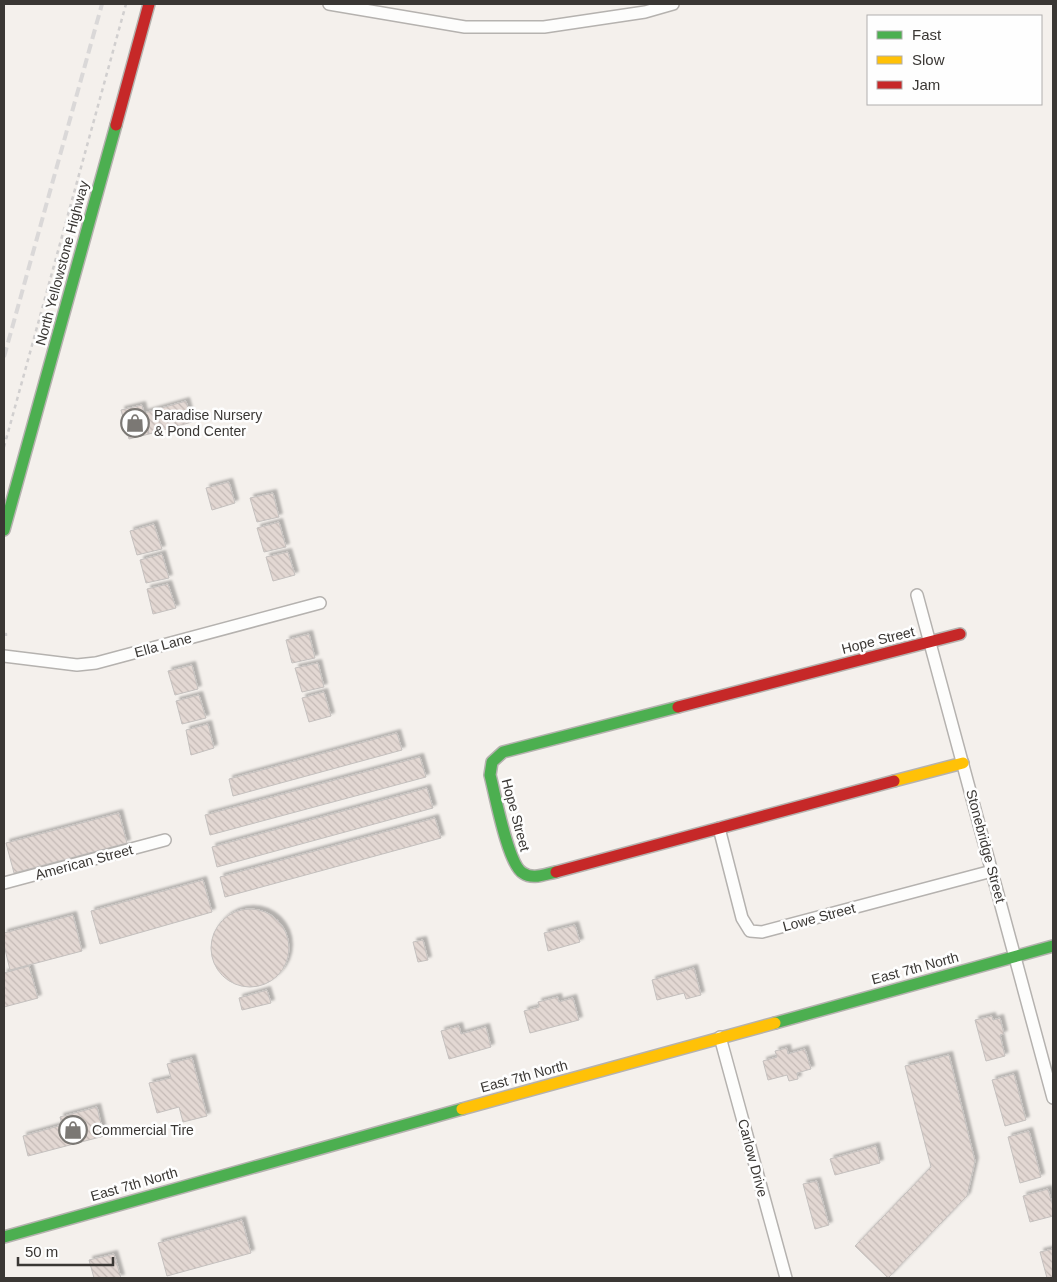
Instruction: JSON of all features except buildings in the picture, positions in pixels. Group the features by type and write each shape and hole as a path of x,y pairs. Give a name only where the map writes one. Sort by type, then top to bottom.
{"street":[{"name":"North Yellowstone Highway","path":"4,530 149,4"},
{"path":"329,4 465,27 544,27 645,12 673,4"},
{"name":"Stonebridge Street","path":"917,595 1053,1098"},
{"name":"Ella Lane","path":"4,656 77,665 96,663 320,603"},
{"name":"Hope Street","path":"960,634 503,752 492,762 490,775 512,860 522,873 536,877 963,764"},
{"name":"Lowe Street","path":"719,828 742,918 750,931 762,932 992,871"},
{"name":"American Street","path":"4,883 165,840"},
{"name":"East 7th North","path":"4,1237 171,1188 1053,946"},
{"name":"Carlow Drive","path":"720,1037 786,1278"}],"path":[{"path":"4,447 126,4"},
{"path":"4,634 6,634 6,640"}],"railway":[{"path":"4,357 102,4"}],"traffic: fast":[{"path":"4,530 116,125"},
{"path":"556,872 531,876 523,873 517,867 507,843 490,775 492,762 503,752 678,707"},
{"path":"775,1023 1053,946"},
{"path":"4,1237 462,1109"}],"traffic: slow":[{"path":"894,781 963,763"},
{"path":"462,1109 775,1023"}],"traffic: jam":[{"path":"116,125 149,4"},
{"path":"678,707 960,634"},
{"path":"556,872 894,781"}],"place":[{"name":"Paradise Nursery & Pond Center","path":"135,423"},
{"name":"Commercial Tire","path":"73,1130"}]}
